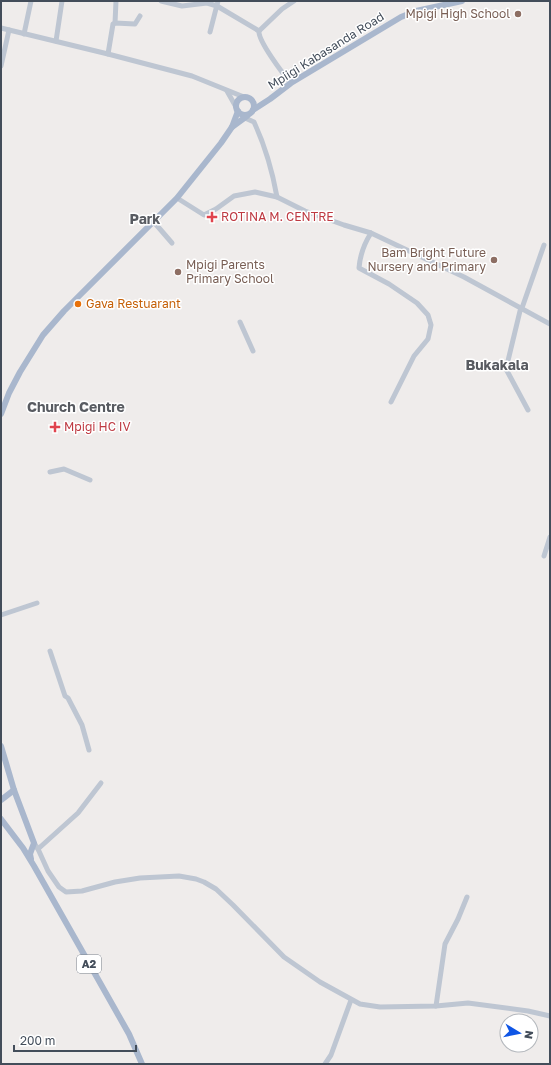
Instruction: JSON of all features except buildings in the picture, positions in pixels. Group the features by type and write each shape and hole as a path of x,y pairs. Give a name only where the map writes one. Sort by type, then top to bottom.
{"main road":[{"name":"Mpiigi Kabasanda Road","path":"253,110 291,83 401,17 416,11 462,1"},
{"path":"1,414 9,393 20,372 43,335 64,311 177,198 232,127 239,100 244,97 252,100 254,104 253,110 232,127"},
{"name":"Mpiigi Kabasanda Road","path":"252,100 270,99"},
{"path":"237,109 246,117"},
{"path":"1,746 14,790 34,843 30,854 34,866"},
{"path":"1,800 14,790"},
{"name":"A2","path":"1,818 34,866 129,1034 142,1064"}],"street":[{"path":"24,34 31,1"},
{"path":"56,41 62,1"},
{"path":"108,54 113,24 115,23 116,1"},
{"path":"161,1 182,6 207,3 217,4 259,31 260,38 280,70 291,83"},
{"path":"259,31 282,9 294,1"},
{"path":"210,32 217,4"},
{"path":"115,23 135,24 140,16"},
{"path":"1,28 192,76 244,97"},
{"path":"1,66 8,30"},
{"path":"227,91 237,109"},
{"path":"246,117 254,122 264,143 274,178 277,197"},
{"path":"177,198 204,215 216,209 234,196 241,194 255,192 277,197 305,211 344,226 371,232 464,277 550,324"},
{"path":"153,221 172,243"},
{"path":"371,232 362,248 358,268 389,284 417,302 428,315 430,324 428,339 414,356 391,402"},
{"path":"528,410 506,369 520,311 544,244"},
{"path":"240,322 253,350"},
{"path":"50,472 64,469 90,480"},
{"path":"544,556 550,537"},
{"path":"1,615 37,603"},
{"path":"50,651 65,696 68,698 82,725 89,750"},
{"path":"38,849 78,813 101,783"},
{"path":"34,843 48,872 59,887 66,892 82,891 115,882 140,878 179,876 200,880 216,889 284,957 320,982 360,1004 380,1007 436,1006 468,1003 528,1011 550,1016"},
{"path":"436,1006 445,944 458,920 467,897"},
{"path":"325,1064 331,1055 351,1000"}],"place":[{"name":"Mpigi High School","path":"518,14"},
{"name":"ROTINA M. CENTRE","path":"212,217"},
{"name":"Bam Bright Future Nursery and Primary","path":"494,260"},
{"name":"Mpigi Parents Primary School","path":"178,272"},
{"name":"Gava Restuarant","path":"78,304"},
{"name":"Mpigi HC IV","path":"55,427"}],"district":[{"name":"Park","path":"145,219"},
{"name":"Bukakala","path":"497,365"},
{"name":"Church Centre","path":"76,407"}]}
